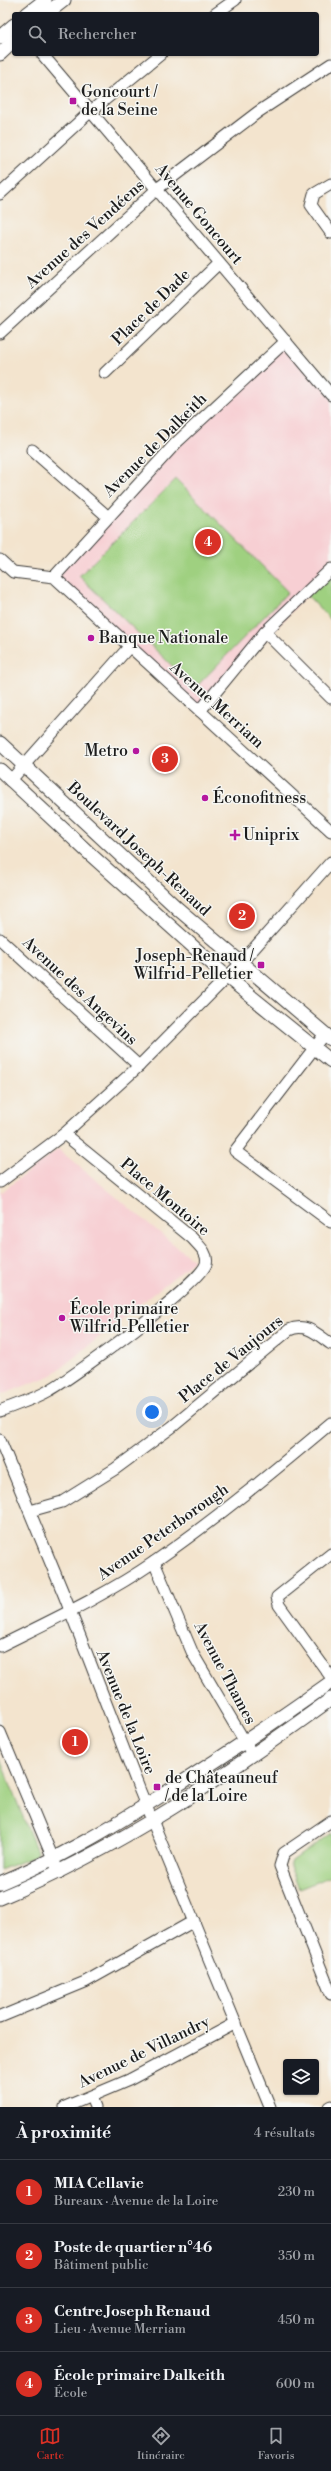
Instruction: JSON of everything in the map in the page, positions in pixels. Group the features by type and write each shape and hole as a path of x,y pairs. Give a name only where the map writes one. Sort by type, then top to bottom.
{"street":[{"path":"30,12 45,0"},
{"path":"49,12 64,0"},
{"path":"218,12 235,0"},
{"path":"0,37 12,26"},
{"path":"0,54 12,43"},
{"name":"Avenue Goncourt","path":"44,56 331,395"},
{"path":"0,194 90,111 159,56"},
{"name":"Avenue des Vendéens","path":"0,333 157,189 258,112 331,64"},
{"path":"331,184 314,194 311,205 331,233"},
{"name":"Place de Dade","path":"105,373 219,263"},
{"name":"Avenue de Dalkeith","path":"54,577 107,516 176,443 286,341"},
{"path":"32,450 107,516"},
{"path":"0,560 13,572 54,577"},
{"path":"200,711 264,632 331,569"},
{"name":"Avenue Merriam","path":"54,577 331,831"},
{"path":"264,632 331,698"},
{"path":"10,781 129,647"},
{"name":"Boulevard Joseph-Renaud","path":"0,743 178,909 240,964 328,1036"},
{"path":"0,770 90,855 227,977 315,1050 331,1061"},
{"path":"90,855 104,840"},
{"path":"0,1182 64,1134 138,1066 240,964 331,862"},
{"path":"166,922 178,909"},
{"name":"Avenue des Angevins","path":"0,939 138,1066"},
{"path":"328,1036 315,1050 235,1151 331,1222"},
{"name":"Place Montoire","path":"0,1411 50,1390 108,1350 179,1294 198,1277 206,1263 204,1251 192,1238 64,1134"},
{"name":"Place de Vaujours","path":"30,1512 62,1502 115,1470 172,1427 289,1330 295,1327 309,1328 331,1344"},
{"name":"Avenue Peterborough","path":"0,1646 69,1612 154,1562 247,1493 331,1423"},
{"name":"Avenue de la Loire","path":"0,1440 152,1819 270,2107"},
{"path":"331,1554 277,1597 279,1605 331,1677"},
{"name":"Avenue Thames","path":"154,1562 193,1654 248,1749"},
{"path":"0,1898 59,1873 152,1819 248,1749 331,1682"},
{"path":"0,1883 53,1860 248,1749 331,1698"},
{"path":"0,1732 59,1873"},
{"path":"331,1821 284,1853 280,1866 331,1994"},
{"path":"0,2017 85,1982 194,1921"},
{"name":"Avenue de Villandry","path":"65,2107 93,2102 236,2023"}],"shaded area":[{"path":"286,341 331,395 331,569 200,711 54,577 107,516"},
{"name":"École primaire Wilfrid-Pelletier","path":"58,1149 194,1261 52,1375 1,1395 0,1193"}],"green space":[{"path":"176,479 288,592 195,688 79,576"},
{"path":"331,569 331,620 305,593"},
{"path":"0,1759 37,1852 35,1856 0,1870"},
{"path":"331,1833 331,1876 299,1889 290,1866 292,1861"}],"place":[{"name":"Goncourt / de la Seine","path":"73,101"},
{"name":"École primaire Dalkeith","path":"208,542"},
{"name":"Banque Nationale","path":"91,638"},
{"name":"Metro","path":"136,751"},
{"name":"Centre Joseph Renaud","path":"165,759"},
{"name":"Éconofitness","path":"205,798"},
{"name":"Uniprix","path":"235,835"},
{"name":"Poste de quartier n°46","path":"242,916"},
{"name":"Joseph-Renaud / Wilfrid-Pelletier","path":"261,965"},
{"name":"École primaire Wilfrid-Pelletier","path":"62,1318"},
{"name":"MIA Cellavie","path":"75,1742"},
{"name":"de Châteauneuf / de la Loire","path":"157,1787"}]}
